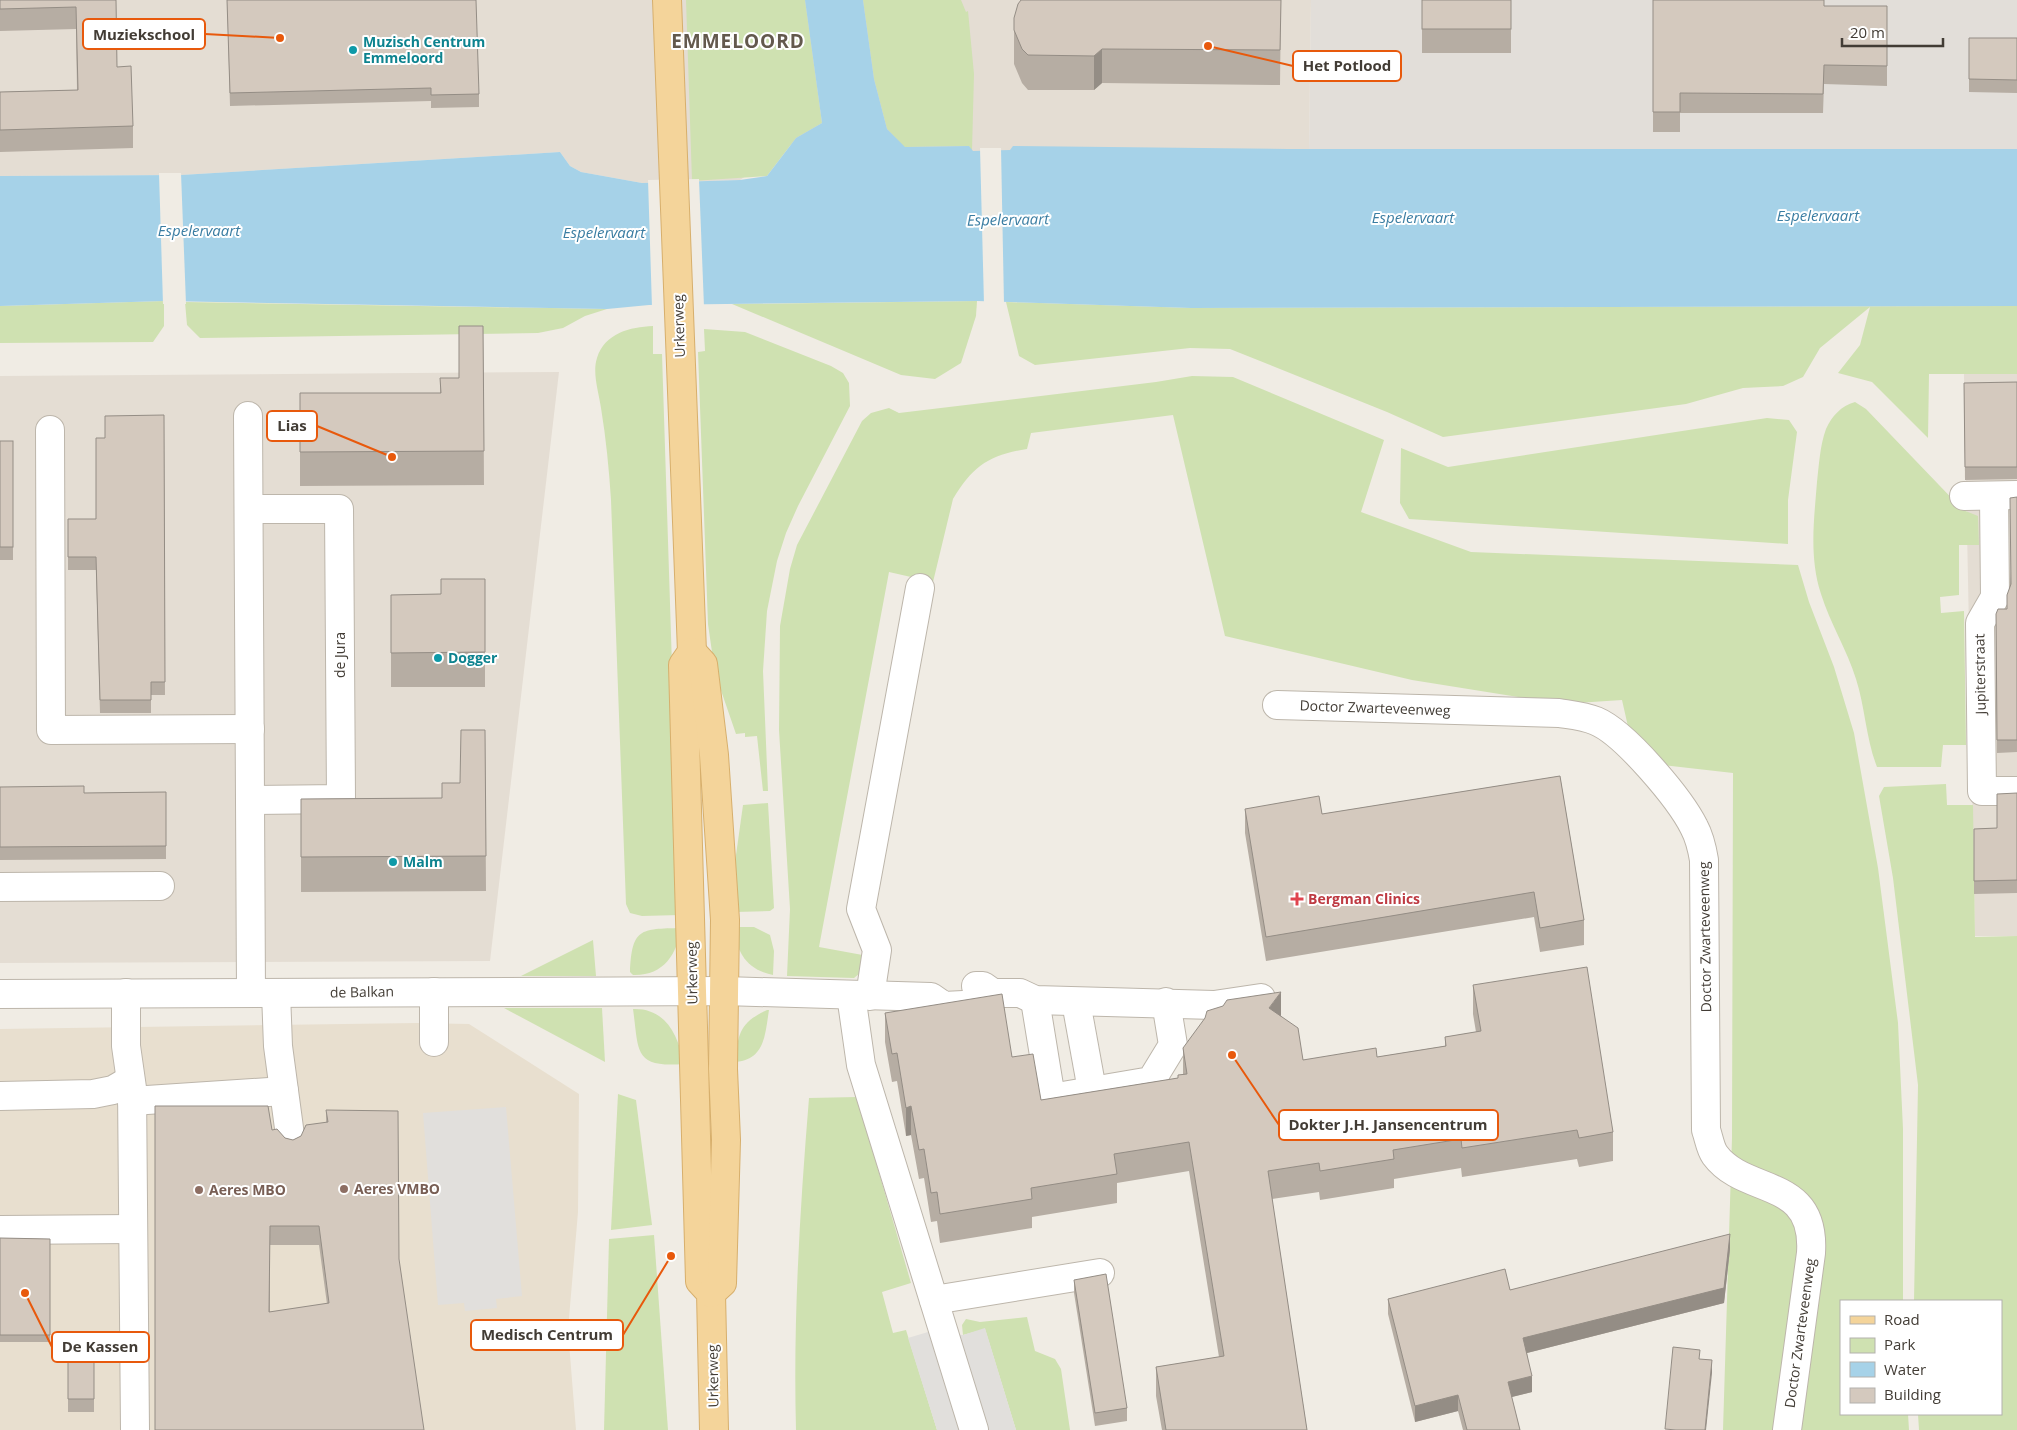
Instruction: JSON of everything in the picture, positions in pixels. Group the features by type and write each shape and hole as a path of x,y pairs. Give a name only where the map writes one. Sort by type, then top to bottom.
{"main road":[{"name":"Urkerweg","path":"667,0 692,652 683,665 700,1281 711,1293 714,1430"},
{"name":"Urkerweg","path":"692,652 703,664 714,755 724,920 726,1140 722,1283 711,1293"}],"street":[{"path":"248,416 250,800 264,993 278,1046 291,1143"},
{"path":"50,430 51,730 250,729"},
{"name":"Jupiterstraat","path":"1964,496 2005,496 1995,597 1980,623 1982,791 2017,791"},
{"name":"de Jura","path":"249,509 339,510 341,792 341,799 250,800"},
{"path":"920,588 861,909 877,950 860,995 862,1065 974,1430"},
{"name":"Doctor Zwarteveenweg","path":"1277,705 1550,713 1581,716 1597,721 1612,730 1677,799 1697,834 1704,860 1706,1130 1711,1149 1719,1160 1733,1170 1792,1199 1806,1217 1810,1228 1811,1253 1787,1430"},
{"path":"0,887 160,886"},
{"path":"724,991 931,997 944,1006 983,1004 993,993 1020,993 1035,1000 1166,1002 1214,1005 1265,997"},
{"name":"de Balkan","path":"0,994 724,991"},
{"path":"434,992 434,1042"},
{"path":"126,993 126,1046 131,1090 135,1430"},
{"path":"1035,1000 1051,1098 1151,1080 1173,1045 1166,1002"},
{"path":"1076,1002 1092,1090"},
{"path":"0,1096 93,1094 113,1090 284,1091"},
{"path":"0,1230 133,1229"},
{"path":"934,1300 1100,1273"}],"shaded area":[{"path":"0,0 806,0 822,123 740,180 642,183 581,172 570,166 560,152 181,175 0,176"},
{"path":"861,0 1311,0 1309,152 884,159"},
{"path":"1311,0 2017,0 2017,171 1309,152"},
{"path":"2017,319 2017,936 1975,936 1963,326"},
{"path":"559,372 490,961 0,963 0,376"},
{"path":"417,1023 469,1024 579,1094 578,1212 568,1330 576,1430 0,1430 0,1029"},
{"path":"506,1107 522,1296 496,1299 497,1308 465,1311 464,1303 438,1305 423,1113"},
{"path":"985,1328 1016,1430 937,1430 908,1338 928,1332 963,1335"}],"green space":[{"path":"686,0 805,0 822,123 796,138 767,176 692,181"},
{"path":"863,0 961,0 966,12 968,11 974,74 972,151 969,146 904,147 887,129 874,79"},
{"path":"164,301 164,326 153,342 0,343 0,306"},
{"path":"977,301 976,316 961,363 935,379 901,375 732,304"},
{"path":"185,302 607,309 585,316 563,328 538,333 200,338 187,325"},
{"path":"1006,302 1191,308 2017,306 2017,374 1929,374 1928,438 1872,382 1838,373 1860,345 1870,307 1820,348 1803,377 1783,386 1743,388 1686,404 1443,437 1387,412 1230,349 1190,348 1035,365 1019,356"},
{"path":"653,326 653,354 662,354 680,915 642,916 630,913 626,904 611,500 606,442 595,370 601,349 612,337 627,330"},
{"path":"704,329 745,332 831,366 843,373 849,383 850,406 786,533 777,561 767,611 763,671 768,791 763,791 757,736 745,737 745,733 736,734 715,673 708,624 698,352 705,351"},
{"path":"1192,376 1233,377 1384,440 1361,512 1471,552 1798,565 1809,602 1834,667 1854,733 1878,868 1898,1023 1903,1129 1903,1300 1840,1300 1840,1415 1908,1415 1909,1430 1723,1430 1732,1138 1733,773 1636,762 1622,700 1561,704 1412,680 1225,636 1173,415 1031,433 1027,449 1002,455 983,464 975,470 960,488 953,499 933,582 889,572 819,947 868,956 865,969 854,978 787,976 790,909 779,730 780,626 790,569 797,545 862,421 871,413 889,408 899,413"},
{"path":"1855,402 1866,409 1963,510 1978,516 1979,545 1959,545 1959,595 1940,597 1941,613 1964,611 1966,745 1943,745 1941,767 1877,767 1870,745 1856,679 1825,605 1817,580 1814,524 1822,442 1826,429 1834,416 1845,406"},
{"path":"1767,418 1789,420 1797,432 1788,500 1788,544 1409,519 1400,503 1401,448 1448,467"},
{"path":"1946,784 1947,805 1973,805 1975,937 2017,936 2017,1430 1919,1430 1918,1415 2002,1415 2002,1300 1914,1300 1918,1085 1893,878 1879,796 1884,787"},
{"path":"768,803 774,908 770,911 735,912 730,898 743,805"},
{"path":"734,927 754,927 770,935 774,951 773,975 756,969 744,959 737,944"},
{"path":"681,928 676,947 667,962 653,972 633,975 630,972 633,947 636,939 641,934 656,929"},
{"path":"593,940 596,976 521,976"},
{"path":"504,1008 602,1008 605,1062"},
{"path":"633,1009 654,1013 669,1025 678,1043 684,1064 667,1065 655,1063 642,1054 636,1036"},
{"path":"769,1010 764,1037 758,1051 746,1060 736,1062 737,1044 742,1030 751,1019"},
{"path":"618,1094 636,1100 652,1225 611,1230"},
{"path":"857,1097 911,1283 882,1292 893,1333 906,1330 937,1430 796,1430 795,1347 798,1264 809,1098"},
{"path":"654,1235 668,1430 604,1430 609,1239"},
{"path":"1027,1317 1035,1351 1055,1359 1061,1369 1070,1430 1016,1430 985,1329 963,1335 962,1325 966,1319 980,1322"}],"water":[{"name":"Espelervaart","path":"805,0 863,0 874,79 887,129 905,147 969,146 973,151 1010,150 1013,146 1288,149 2017,149 2017,306 1191,308 977,301 649,305 607,309 164,301 0,306 0,176 181,175 560,152 570,166 581,172 642,183 740,180 767,176 796,138 822,123"}],"pier":[{"path":"980,148 1001,148 1004,304 984,304"},
{"path":"159,173 181,173 186,304 163,304"},
{"path":"699,179 704,307 652,308 648,180"}],"building":[{"path":"0,0 116,0 117,67 131,66 133,126 0,130 0,92 78,90 76,7 0,9"},
{"name":"Muzisch Centrum Emmeloord","path":"227,0 476,0 479,94 431,95 431,88 230,93"},
{"path":"1021,0 1281,0 1280,50 1102,49 1094,56 1028,55 1022,49 1014,30 1014,18"},
{"path":"1422,0 1511,0 1511,29 1422,29"},
{"path":"1653,0 1824,0 1824,6 1887,6 1887,66 1824,65 1823,94 1680,93 1680,112 1653,112"},
{"path":"1969,38 2017,38 2017,80 1969,79"},
{"path":"459,326 483,326 484,451 300,452 300,393 441,393 440,378 459,378"},
{"path":"2017,382 2017,467 1965,467 1964,383"},
{"path":"164,415 165,682 151,682 151,700 100,700 96,557 68,557 68,519 96,519 96,438 105,438 105,416"},
{"path":"0,441 13,441 13,547 0,547"},
{"path":"2017,497 2017,740 1997,740 1996,614 1998,609 2007,609 2007,595 2011,584 2010,498"},
{"path":"441,579 485,579 485,652 391,653 391,595 441,594"},
{"path":"461,730 485,730 486,856 301,857 301,799 442,798 442,783 460,783"},
{"path":"1560,776 1584,920 1540,928 1534,892 1266,937 1245,809 1319,796 1322,814"},
{"path":"84,786 84,793 166,792 166,846 0,847 0,787"},
{"path":"2017,793 2017,880 1974,881 1974,829 1997,828 1997,794"},
{"path":"1587,967 1613,1132 1579,1138 1577,1130 1462,1148 1461,1139 1393,1150 1394,1159 1320,1171 1319,1163 1268,1171 1307,1430 1166,1430 1156,1367 1224,1356 1189,1142 1114,1154 1117,1174 1031,1188 1032,1199 940,1214 937,1192 931,1193 924,1149 919,1150 911,1106 906,1108 897,1053 892,1054 885,1013 1002,994 1012,1057 1033,1054 1041,1100 1178,1078 1178,1075 1187,1074 1183,1048 1205,1018 1207,1011 1223,1006 1227,1000 1281,992 1269,1008 1298,1028 1303,1060 1376,1048 1377,1057 1446,1046 1445,1037 1481,1031 1473,985"},
{"path":"155,1106 268,1106 272,1130 277,1129 285,1138 293,1140 301,1136 306,1125 328,1122 326,1110 398,1111 399,1259 424,1430 155,1430","holes":["270,1226 319,1226 329,1303 269,1312"]},
{"path":"1730,1234 1724,1288 1523,1338 1532,1376 1508,1382 1520,1430 1467,1430 1458,1395 1415,1406 1388,1299 1505,1269 1510,1290"},
{"path":"0,1238 50,1239 50,1335 0,1335"},
{"path":"1106,1274 1127,1408 1095,1413 1074,1280"},
{"path":"1673,1347 1700,1350 1699,1359 1712,1360 1705,1430 1665,1429"},
{"path":"94,1350 94,1399 68,1399 68,1351"}],"place":[{"name":"Muziekschool","path":"280,38"},
{"name":"Het Potlood","path":"1208,46"},
{"name":"Muzisch Centrum Emmeloord","path":"353,50"},
{"name":"Lias","path":"392,457"},
{"name":"Dogger","path":"438,658"},
{"name":"Malm","path":"393,862"},
{"name":"Bergman Clinics","path":"1297,899"},
{"name":"Dokter J.H. Jansencentrum","path":"1232,1055"},
{"name":"Aeres VMBO","path":"344,1189"},
{"name":"Aeres MBO","path":"199,1190"},
{"name":"Medisch Centrum","path":"671,1256"},
{"name":"De Kassen","path":"25,1293"}],"district":[{"name":"EMMELOORD","path":"738,41"}]}
